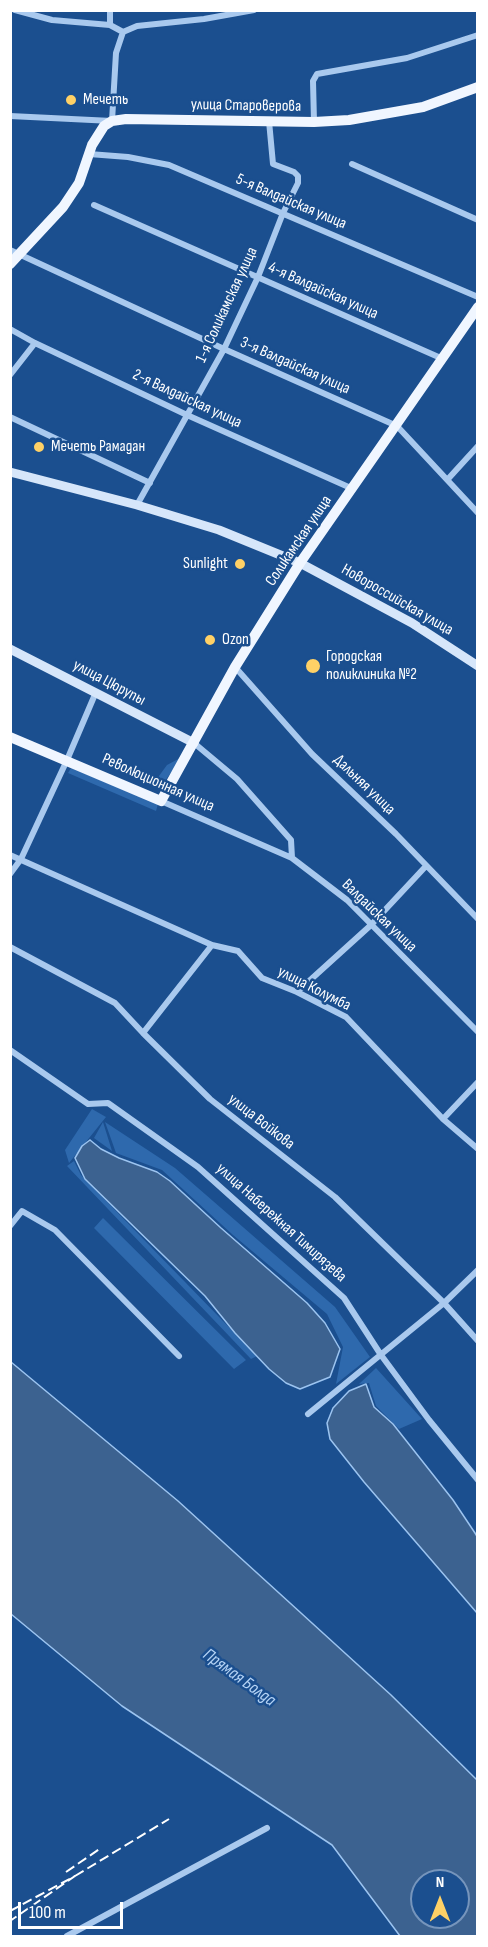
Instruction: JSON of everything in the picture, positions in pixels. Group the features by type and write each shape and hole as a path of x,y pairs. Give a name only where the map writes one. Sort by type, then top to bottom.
{"main road":[{"name":"улица Староверова","path":"112,121 126,119 314,122 349,120 423,107 477,87"},
{"path":"10,264 15,252 63,207 79,183 92,145 104,126 112,121"},
{"name":"Соликамская улица","path":"161,801 235,667 300,563 477,308"},
{"name":"Революционная улица","path":"10,737 161,801"}],"street":[{"path":"15,10 52,21 110,25 123,32"},
{"path":"110,10 110,25"},
{"path":"112,121 116,52 123,32 137,26 204,19 254,10"},
{"path":"314,122 313,81 316,74 407,58 477,35"},
{"name":"улица Староверова","path":"10,116 112,121"},
{"name":"1-я Соликамская улица","path":"137,505 224,349 298,183 298,176 294,172 273,164 269,121"},
{"name":"5-я Валдайская улица","path":"89,154 128,157 165,164 477,297"},
{"path":"352,164 477,220"},
{"name":"4-я Валдайская улица","path":"93,205 442,359"},
{"name":"3-я Валдайская улица","path":"15,252 397,426"},
{"name":"2-я Валдайская улица","path":"10,329 187,415 353,489"},
{"path":"10,375 35,343"},
{"path":"10,417 150,483"},
{"path":"397,426 477,513"},
{"path":"448,479 477,446"},
{"name":"Новороссийская улица","path":"10,472 137,505 219,530 300,563 412,623 477,666"},
{"name":"улица Цюрупы","path":"10,649 194,743"},
{"name":"Дальняя улица","path":"235,667 312,754 396,834 477,920"},
{"path":"10,874 21,859 68,760 96,692"},
{"path":"194,743 237,779 291,840 292,858"},
{"name":"Революционная улица","path":"161,801 292,858"},
{"name":"улица Колумба","path":"10,855 212,945 238,951 262,978 297,992 346,1017 443,1119 477,1149"},
{"name":"Валдайская улица","path":"292,858 347,900 477,1032"},
{"path":"297,992 371,926 426,866"},
{"path":"142,1033 212,945"},
{"name":"улица Войкова","path":"10,947 115,1003 142,1033 210,1099 334,1197 444,1303 477,1341"},
{"name":"улица Набережная Тимирязева","path":"10,1050 88,1104 108,1103 198,1167 344,1298 381,1355 429,1420 477,1479"},
{"path":"443,1119 477,1082"},
{"path":"10,1226 22,1211 55,1230 179,1356"},
{"path":"308,1414 444,1303 477,1270"},
{"path":"67,1936 267,1828"}],"shaded area":[{"path":"182,757 160,788 148,783 156,780 167,765"},
{"path":"71,768 158,804 156,811 68,773"},
{"path":"92,1109 106,1117 69,1163 65,1150"},
{"path":"103,1122 112,1151 94,1138"},
{"path":"105,1122 175,1168 335,1307 370,1357 336,1384 343,1347 327,1314 233,1235 162,1170 116,1153"},
{"path":"74,1161 81,1175 257,1356 251,1359 67,1166"},
{"path":"103,1218 246,1360 234,1369 94,1228"},
{"path":"376,1368 422,1419 399,1429 376,1406 369,1383 359,1384"}],"water":[{"path":"90,1140 101,1149 157,1172 170,1181 307,1303 325,1323 340,1349 330,1377 300,1389 286,1383 269,1369 235,1333 205,1296 85,1179 75,1158 82,1146"},
{"name":"Прямая Болда","path":"11,1362 178,1501 391,1695 477,1780 477,1936 400,1936 332,1845 122,1706 11,1614"},
{"path":"366,1384 374,1407 393,1424 453,1500 478,1538 477,1613 330,1439 327,1423 333,1408 349,1391"}],"railway":[{"path":"75,1876 169,1819"},
{"path":"66,1872 101,1848"},
{"path":"10,1911 75,1876 10,1921"}],"place":[{"name":"Мечеть","path":"71,100"},
{"name":"Мечеть Рамадан","path":"39,447"},
{"name":"Sunlight","path":"240,564"},
{"name":"Ozon","path":"210,640"},
{"name":"Городская поликлиника №2","path":"313,666"}]}
